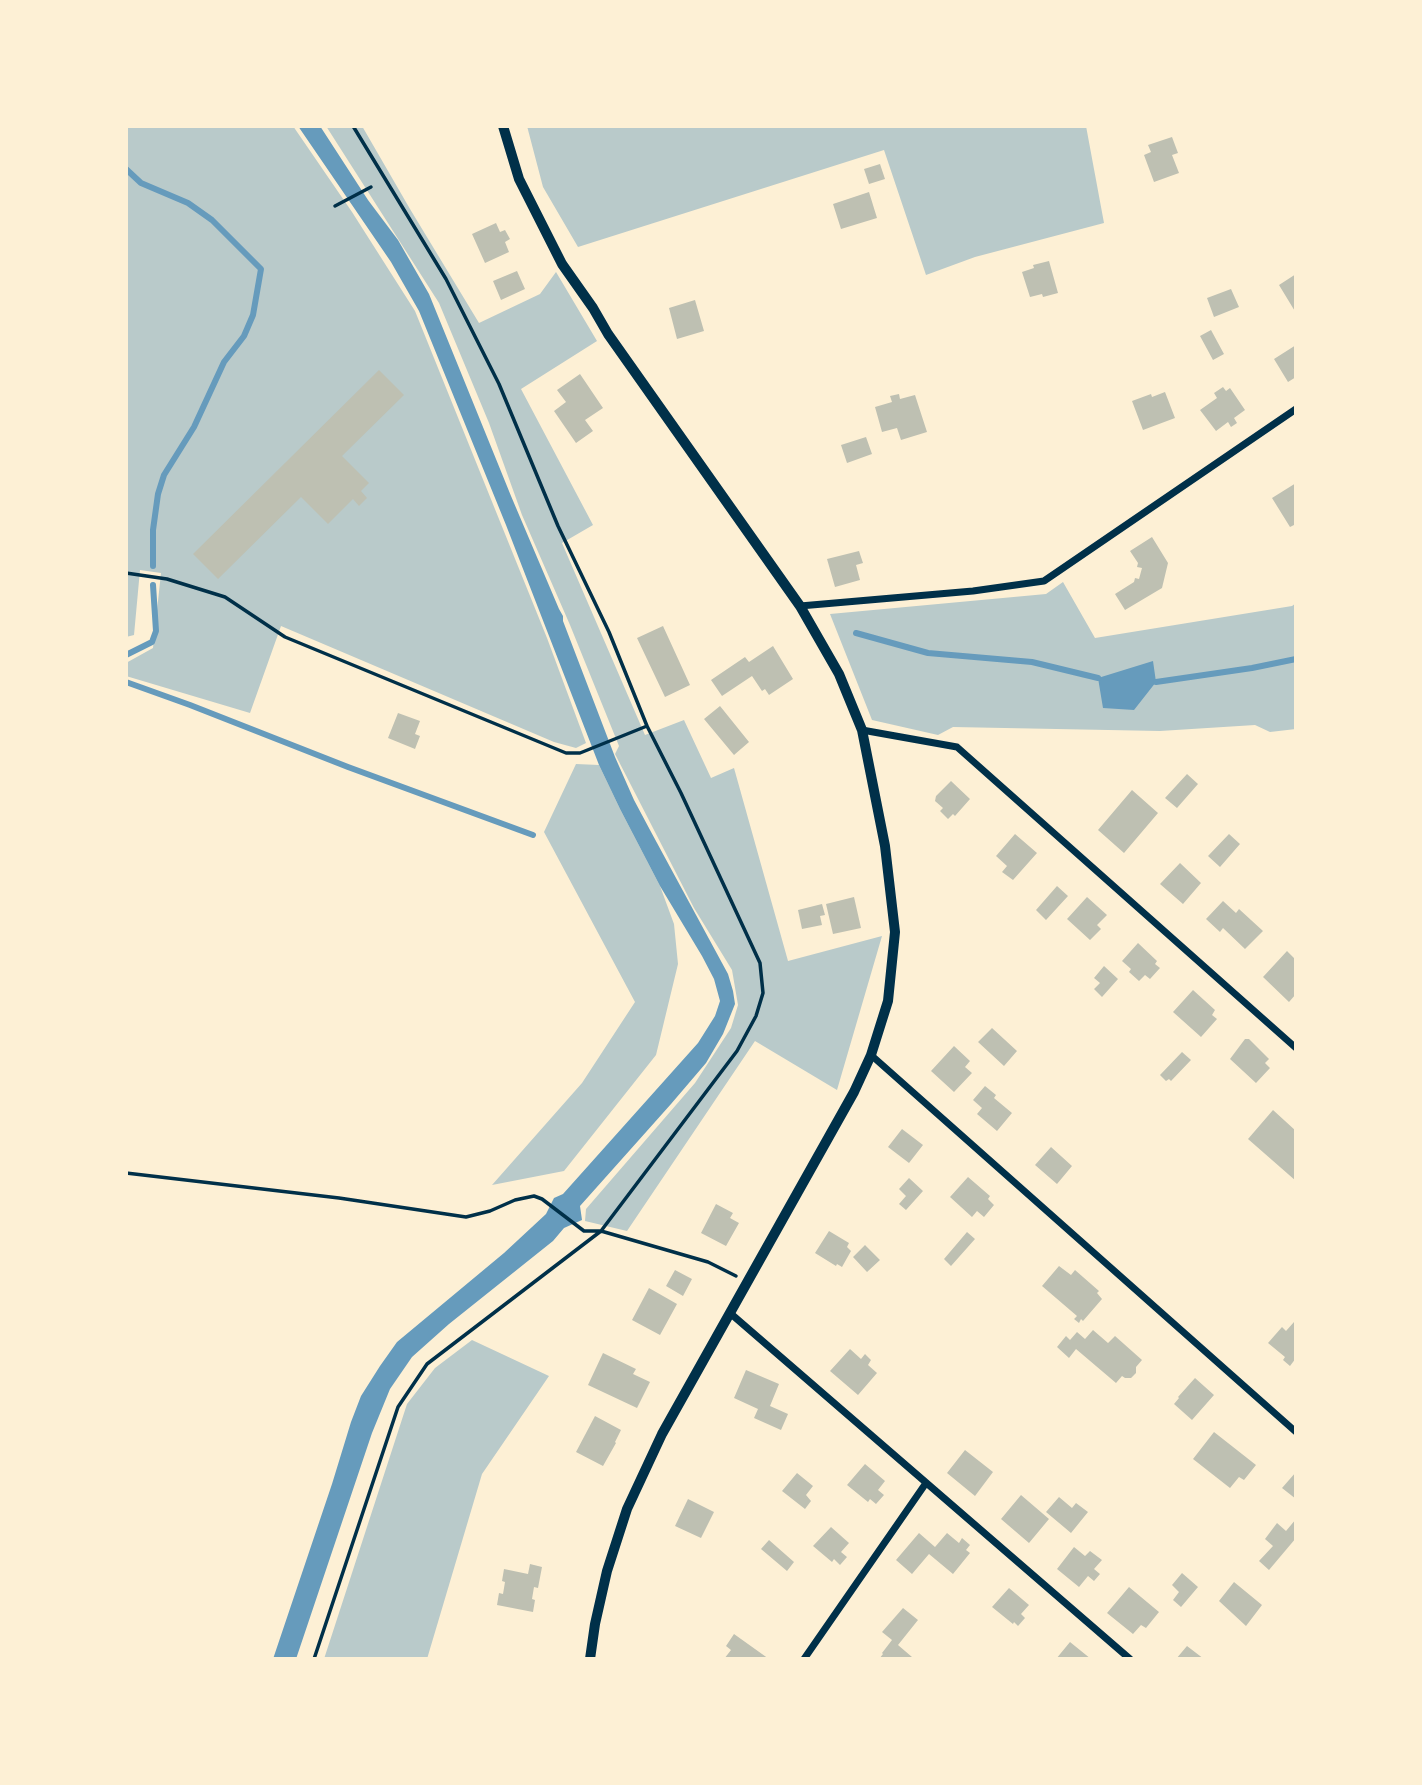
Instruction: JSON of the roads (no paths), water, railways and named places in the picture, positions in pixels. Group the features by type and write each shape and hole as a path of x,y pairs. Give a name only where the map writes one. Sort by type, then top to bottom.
{"street":[{"path":"503,126 519,179 562,264 608,334 800,606 839,674 862,730 885,846 895,932 888,1001 872,1055 854,1092 662,1434 627,1509 607,1571 590,1659"},
{"path":"800,606 1044,582 1296,409"},
{"path":"862,730 957,747 1296,1048"},
{"path":"872,1055 1296,1432"},
{"path":"730,1313 1130,1659"},
{"path":"804,1659 926,1483"}],"water":[{"path":"298,126 320,126 368,200 398,240 429,294 563,616 615,757 634,800 728,974 735,1004 723,1034 706,1063 580,1206 582,1220 564,1228 553,1241 412,1357 390,1389 372,1433 296,1659 273,1659 351,1422 361,1396 380,1366 397,1342 504,1253 546,1214 554,1198 563,1194 698,1043 715,1016 720,1001 714,979 660,886 599,765 419,311 391,262"},
{"path":"1153,661 1156,682 1134,710 1103,708 1098,678"}],"waterway":[{"path":"126,169 141,183 188,203 212,220 261,269 253,315 244,336 224,362 194,427 164,475 158,494 153,530 153,566"},
{"path":"126,655 152,642 156,631 153,585"},
{"path":"856,633 928,653 1032,662 1098,678"},
{"path":"1156,682 1296,659"},
{"path":"126,682 533,835"}]}
